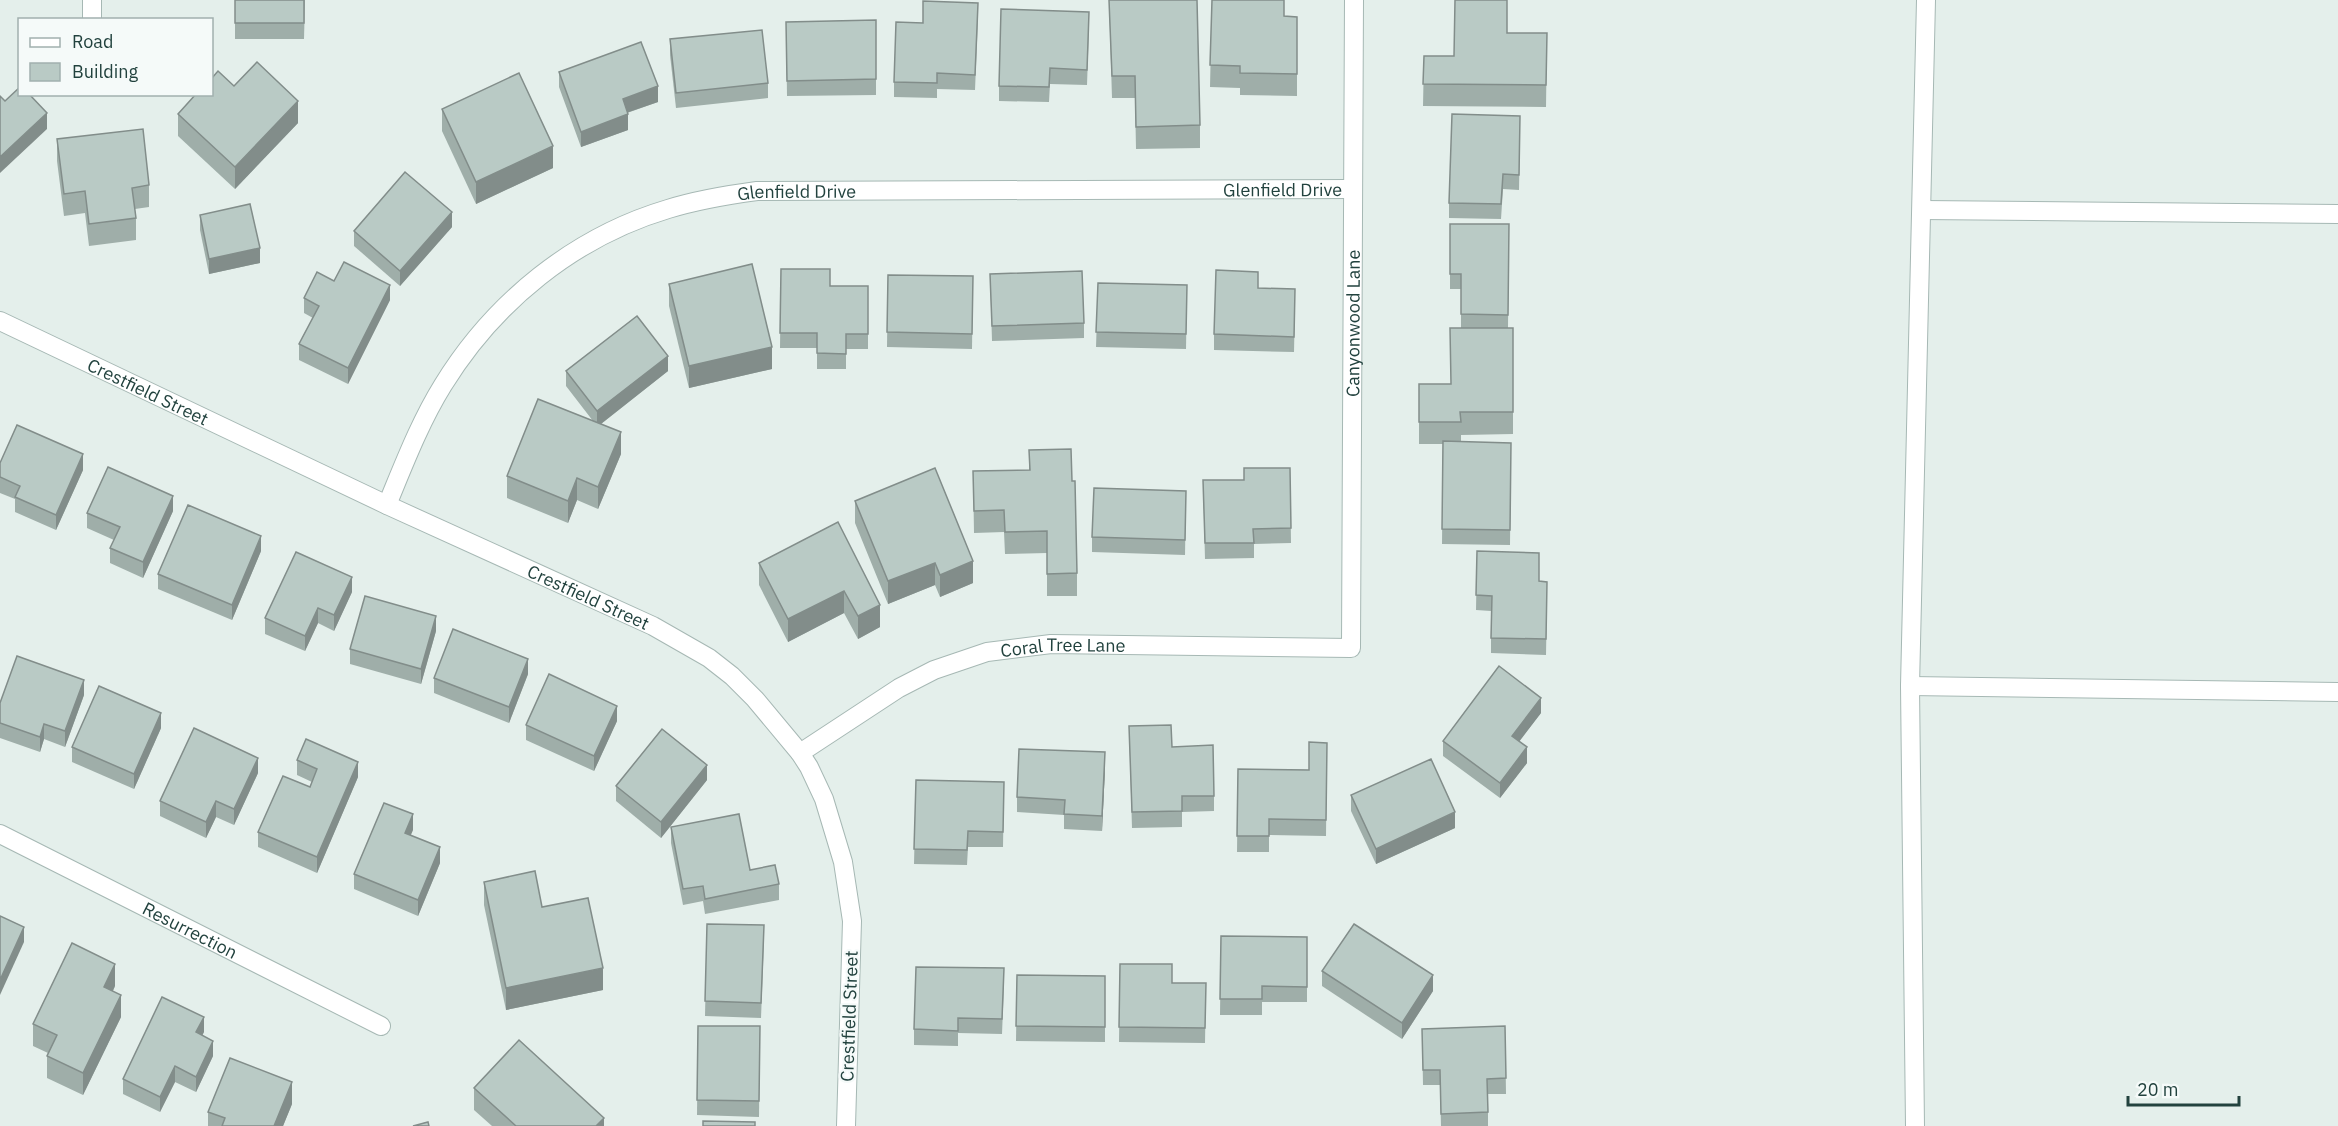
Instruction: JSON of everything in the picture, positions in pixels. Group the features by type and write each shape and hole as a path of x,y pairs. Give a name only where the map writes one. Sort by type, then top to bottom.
{"street":[{"path":"92,0 92,18"},
{"name":"Canyonwood Lane","path":"1351,648 1354,0"},
{"path":"1915,1126 1910,686 1926,0"},
{"name":"Glenfield Drive","path":"387,505 422,423 442,386 465,352 492,320 521,290 554,264 609,233 667,209 707,199 757,191 1352,189"},
{"path":"1922,210 2338,214"},
{"name":"Crestfield Street","path":"0,321 387,505 653,626 709,658 732,676 755,699 809,767 824,799 843,862 852,921 846,1126"},
{"name":"Coral Tree Lane","path":"800,753 899,688 934,670 987,652 1051,644 1351,648"},
{"path":"1910,686 2338,692"},
{"name":"Resurrection","path":"0,834 381,1026"}],"building":[{"path":"235,0 304,0 304,23 235,23"},
{"path":"1109,0 1197,0 1200,125 1136,127 1135,76 1112,76"},
{"path":"1212,0 1284,0 1284,16 1297,17 1297,74 1240,73 1240,66 1210,65"},
{"path":"1455,0 1507,0 1507,33 1547,33 1546,85 1423,84 1424,56 1454,56"},
{"path":"923,1 978,3 975,75 937,73 937,83 894,82 896,22 923,23"},
{"path":"1001,9 1089,12 1087,70 1050,68 1049,87 999,86"},
{"path":"876,20 876,79 787,81 786,22"},
{"path":"762,30 768,83 676,93 670,39"},
{"path":"641,42 658,86 623,99 628,114 581,132 559,72"},
{"path":"257,62 298,101 235,167 178,114 194,96 213,96 213,77 218,71 234,86"},
{"path":"519,73 553,146 476,182 442,109"},
{"path":"18,89 18,96 31,96 47,113 0,157 0,96 5,101"},
{"path":"1452,114 1520,116 1519,175 1503,174 1501,204 1449,203"},
{"path":"143,129 149,185 132,188 136,218 89,224 85,191 64,194 57,139"},
{"path":"405,172 452,212 400,271 354,231"},
{"path":"250,204 260,248 209,259 200,215"},
{"path":"1450,224 1509,224 1508,315 1461,314 1461,274 1450,274"},
{"path":"344,262 390,285 348,368 299,344 319,306 304,298 317,272 334,281"},
{"path":"752,264 772,347 689,366 669,284"},
{"path":"781,269 830,269 830,286 868,286 868,334 846,334 846,354 817,353 817,333 780,333"},
{"path":"1216,270 1258,272 1258,288 1295,289 1294,337 1214,334"},
{"path":"1082,271 1084,323 992,326 990,274"},
{"path":"888,275 973,276 972,334 887,332"},
{"path":"1098,283 1187,285 1186,334 1096,332"},
{"path":"637,316 668,356 597,411 566,371"},
{"path":"1450,328 1513,328 1513,412 1460,412 1461,422 1419,422 1419,384 1451,384"},
{"path":"538,399 621,432 598,487 577,478 568,501 507,476"},
{"path":"17,425 83,454 56,515 15,497 20,486 0,477 0,463"},
{"path":"1443,441 1511,443 1510,530 1442,529"},
{"path":"1071,449 1072,481 1075,481 1077,573 1047,574 1047,531 1005,532 1004,510 974,511 973,471 1030,470 1029,450"},
{"path":"108,467 173,496 143,562 110,548 120,527 87,513"},
{"path":"935,468 973,561 940,575 935,563 888,581 855,501"},
{"path":"1244,468 1290,468 1291,528 1253,529 1254,543 1205,543 1203,480 1244,480"},
{"path":"1094,488 1186,491 1185,540 1092,537"},
{"path":"188,505 261,536 232,605 158,574"},
{"path":"838,522 880,605 858,616 844,591 788,619 759,563"},
{"path":"1477,551 1539,553 1539,581 1547,582 1546,639 1491,638 1492,596 1476,595"},
{"path":"296,552 352,577 334,615 318,608 305,636 265,618"},
{"path":"365,596 436,616 421,669 350,649"},
{"path":"453,629 528,659 509,707 434,678"},
{"path":"17,656 84,680 65,731 44,724 40,737 0,723 0,703"},
{"path":"1499,666 1541,698 1512,736 1527,747 1500,783 1443,741"},
{"path":"549,674 617,706 594,756 526,725"},
{"path":"99,686 161,713 134,774 72,747"},
{"path":"1171,725 1172,747 1213,745 1214,796 1182,796 1182,811 1132,812 1129,726"},
{"path":"194,728 258,758 234,809 216,801 206,822 160,801"},
{"path":"662,729 707,765 661,822 616,786"},
{"path":"306,739 358,762 317,857 258,832 283,776 310,787 317,769 297,760"},
{"path":"1309,742 1327,743 1326,820 1269,819 1269,836 1237,836 1238,769 1309,770"},
{"path":"1019,749 1105,752 1102,816 1064,814 1065,800 1017,797"},
{"path":"1431,759 1455,812 1376,849 1351,795"},
{"path":"916,780 1004,782 1003,832 968,831 967,850 914,849"},
{"path":"384,803 413,814 405,833 440,847 418,900 354,874"},
{"path":"739,814 750,870 775,865 779,884 705,899 703,886 683,889 671,827"},
{"path":"535,871 542,907 588,898 603,968 506,988 484,882"},
{"path":"0,916 24,927 0,980"},
{"path":"707,924 764,925 761,1003 705,1001"},
{"path":"1354,924 1433,975 1402,1023 1322,971"},
{"path":"1221,936 1307,937 1307,987 1262,986 1262,999 1220,999"},
{"path":"72,943 115,964 104,987 121,995 83,1073 47,1056 57,1035 33,1024"},
{"path":"1120,964 1172,964 1172,983 1206,983 1205,1028 1119,1027"},
{"path":"916,967 1004,968 1002,1019 958,1018 958,1031 914,1029"},
{"path":"1017,975 1105,976 1105,1027 1016,1026"},
{"path":"162,997 204,1017 196,1032 213,1041 196,1077 175,1066 160,1097 123,1079"},
{"path":"698,1026 760,1026 759,1101 697,1100"},
{"path":"1505,1026 1506,1078 1487,1079 1488,1112 1441,1114 1440,1070 1423,1070 1422,1029"},
{"path":"519,1040 604,1118 596,1126 516,1126 474,1088"},
{"path":"230,1058 292,1082 274,1126 222,1126 225,1118 208,1112"},
{"path":"703,1121 755,1122 755,1126 703,1126"},
{"path":"428,1122 429,1126 413,1126"}]}
